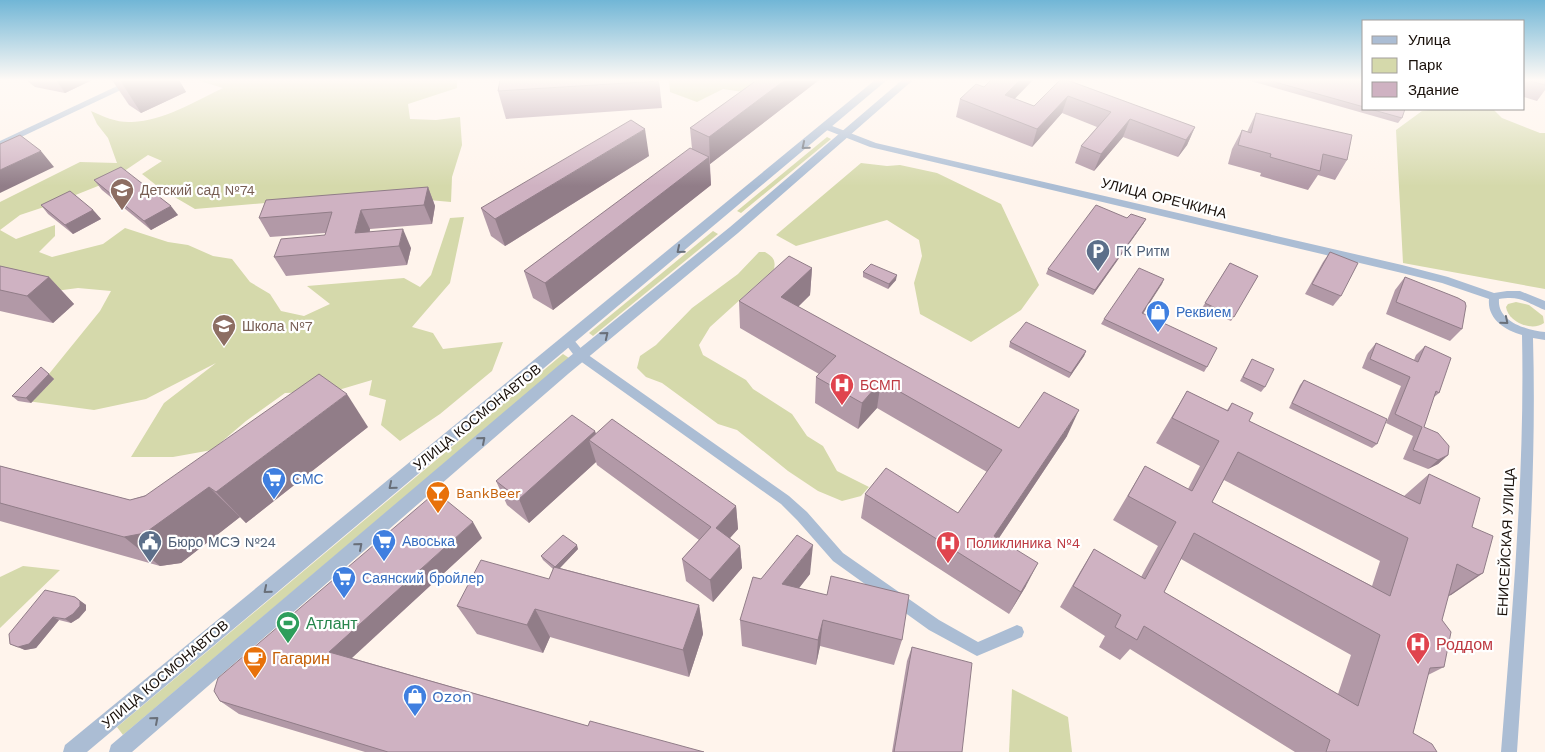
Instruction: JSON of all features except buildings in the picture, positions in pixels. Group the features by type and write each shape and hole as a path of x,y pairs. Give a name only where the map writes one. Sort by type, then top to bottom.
{"street":[{"path":"0,144 62,115"},
{"name":"УЛИЦА КОСМОНАВТОВ","path":"72,752 841,115"},
{"name":"УЛИЦА КОСМОНАВТОВ","path":"118,752 580,355 734,230 868,115"},
{"name":"УЛИЦА ОРЕЧКИНА","path":"827,127 873,145 1410,271 1494,297 1510,294 1520,295 1540,301 1545,306"},
{"path":"1494,297 1494,310 1509,326 1527,334 1545,336"},
{"name":"ЕНИСЕЙСКАЯ УЛИЦА","path":"1509,752 1525,522 1529,374 1527,334"},
{"path":"569,342 580,355 784,500 802,516 838,557 934,625 977,649 1017,632"}],"green space":[{"path":"93,115 101,115 122,122 144,121 164,115 409,115 410,119 436,120 460,117 462,145 452,177 451,202 406,198 277,202 195,209 161,189 142,174 162,161 148,155 108,182 20,215 0,230 0,202 80,162 117,163 108,138"},
{"path":"1416,115 1499,115 1540,133 1545,133 1545,289 1403,263 1396,130"},
{"path":"827,137 831,139 741,213 737,211"},
{"path":"861,163 887,166 900,165 937,173 1001,204 1039,285 1021,310 971,342 920,314 914,283 922,256 919,240 887,220 796,246 776,235"},
{"name":"Школа №7","path":"464,217 450,283 412,327 433,333 443,349 503,342 492,371 440,414 400,441 381,425 386,400 369,395 372,380 335,391 285,393 246,421 212,450 173,457 131,457 164,403 216,363 146,399 94,410 27,401 100,311 111,291 78,288 40,293 0,274 0,230 16,239 55,225 55,236 39,252 52,257 103,244 125,228 168,242 188,245 213,256 232,259 250,282 270,294 281,311 304,316 330,304 307,286 404,278 420,287 431,275 450,218"},
{"path":"713,231 718,234 593,336 589,333"},
{"path":"759,252 765,252 772,257 775,263 774,269 710,327 699,345 703,355 746,380 753,389 792,414 807,436 823,446 837,471 869,487 861,496 842,501 818,491 788,471 737,430 718,424 662,383 646,377 637,368 640,356 656,345 692,308 738,274"},
{"path":"1516,302 1529,305 1543,316 1544,323 1539,326 1527,326 1516,321 1511,317 1506,307 1508,304"},
{"path":"563,354 569,358 123,735 117,727"},
{"path":"23,566 60,570 0,628 0,577"},
{"path":"1012,689 1068,717 1072,752 1009,752"}],"place":[{"name":"Детский сад №74","path":"122,211"},
{"name":"ГК Ритм","path":"1098,272"},
{"name":"Реквием","path":"1158,333"},
{"name":"Школа №7","path":"224,347"},
{"name":"БСМП","path":"842,406"},
{"name":"СМС","path":"274,500"},
{"name":"BankBeer","path":"438,514"},
{"name":"Авоська","path":"384,562"},
{"name":"Бюро МСЭ №24","path":"150,563"},
{"name":"Поликлиника №4","path":"948,564"},
{"name":"Саянский бройлер","path":"344,599"},
{"name":"Атлант","path":"288,644"},
{"name":"Роддом","path":"1418,665"},
{"name":"Гагарин","path":"255,679"},
{"name":"Ozon","path":"415,717"}]}
